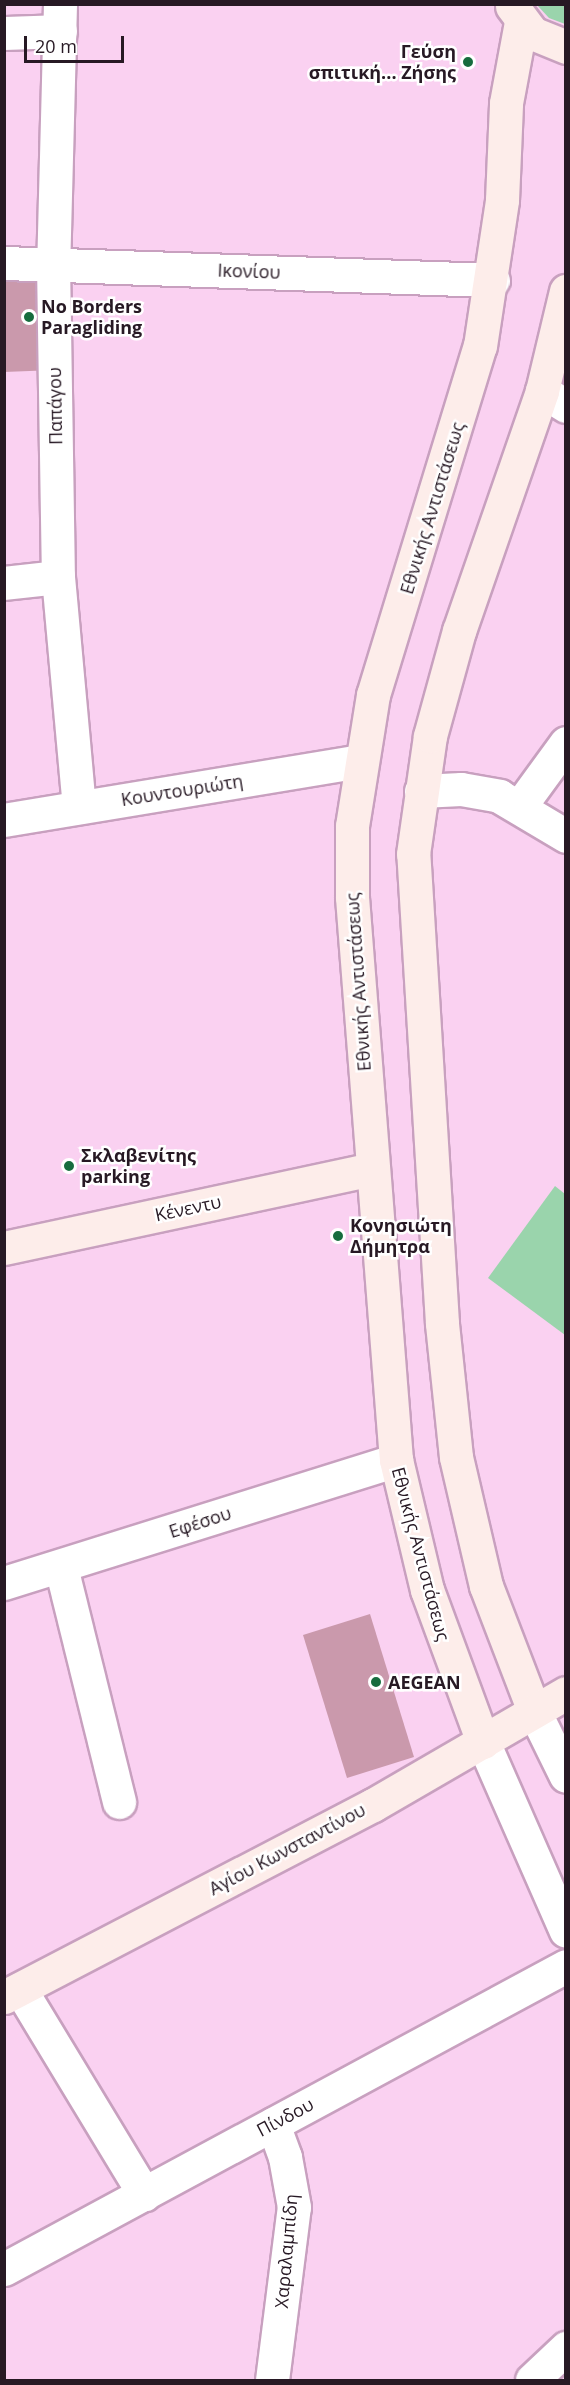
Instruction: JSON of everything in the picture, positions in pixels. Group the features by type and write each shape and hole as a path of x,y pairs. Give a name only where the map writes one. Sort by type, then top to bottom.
{"main road":[{"path":"516,13 544,41 566,47"},
{"name":"Εθνικής Αντιστάσεως","path":"483,1742 427,1590 396,1460 371,1169 352,897 359,761 384,657 480,346 493,280 506,103 516,13"},
{"path":"534,1711 486,1586 456,1457 419,1005 413,854 421,791 459,631 554,399 566,291"},
{"name":"Κένεντυ","path":"4,1248 371,1169"},
{"name":"Αγίου Κωνσταντίνου","path":"13,1993 483,1742 566,1692"}],"street":[{"path":"4,33 60,18"},
{"name":"Παπάγου","path":"60,18 53,263 58,577 79,807"},
{"name":"Ικονίου","path":"4,263 493,280"},
{"path":"4,583 58,577"},
{"path":"520,806 566,743"},
{"name":"Κουντουριώτη","path":"4,820 359,761"},
{"path":"421,791 475,790 520,806 566,836"},
{"name":"Εφέσου","path":"4,1583 396,1460"},
{"path":"61,1567 119,1802"},
{"path":"534,1711 566,1776"},
{"name":"Εθνικής Αντιστάσεως","path":"483,1742 566,1931"},
{"name":"Πίνδου","path":"4,2269 566,1966"},
{"path":"13,1993 144,2194"},
{"name":"Χαραλαμπίδη","path":"272,2380 294,2207 285,2157 273,2124"},
{"path":"532,2380 566,2348"}],"green space":[{"path":"537,5 565,5 565,24 549,18"},
{"path":"555,1186 565,1194 565,1335 488,1278"}],"building":[{"name":"No Borders Paragliding","path":"4,263 53,263 55,370 4,372"},
{"path":"370,1614 414,1757 347,1778 303,1635"}],"place":[{"name":"Γεύση σπιτική... Ζήσης","path":"468,62"},
{"name":"No Borders Paragliding","path":"29,317"},
{"name":"Σκλαβενίτης parking","path":"69,1166"},
{"name":"Κονησιώτη Δήμητρα","path":"338,1236"},
{"name":"AEGEAN","path":"376,1682"}]}
